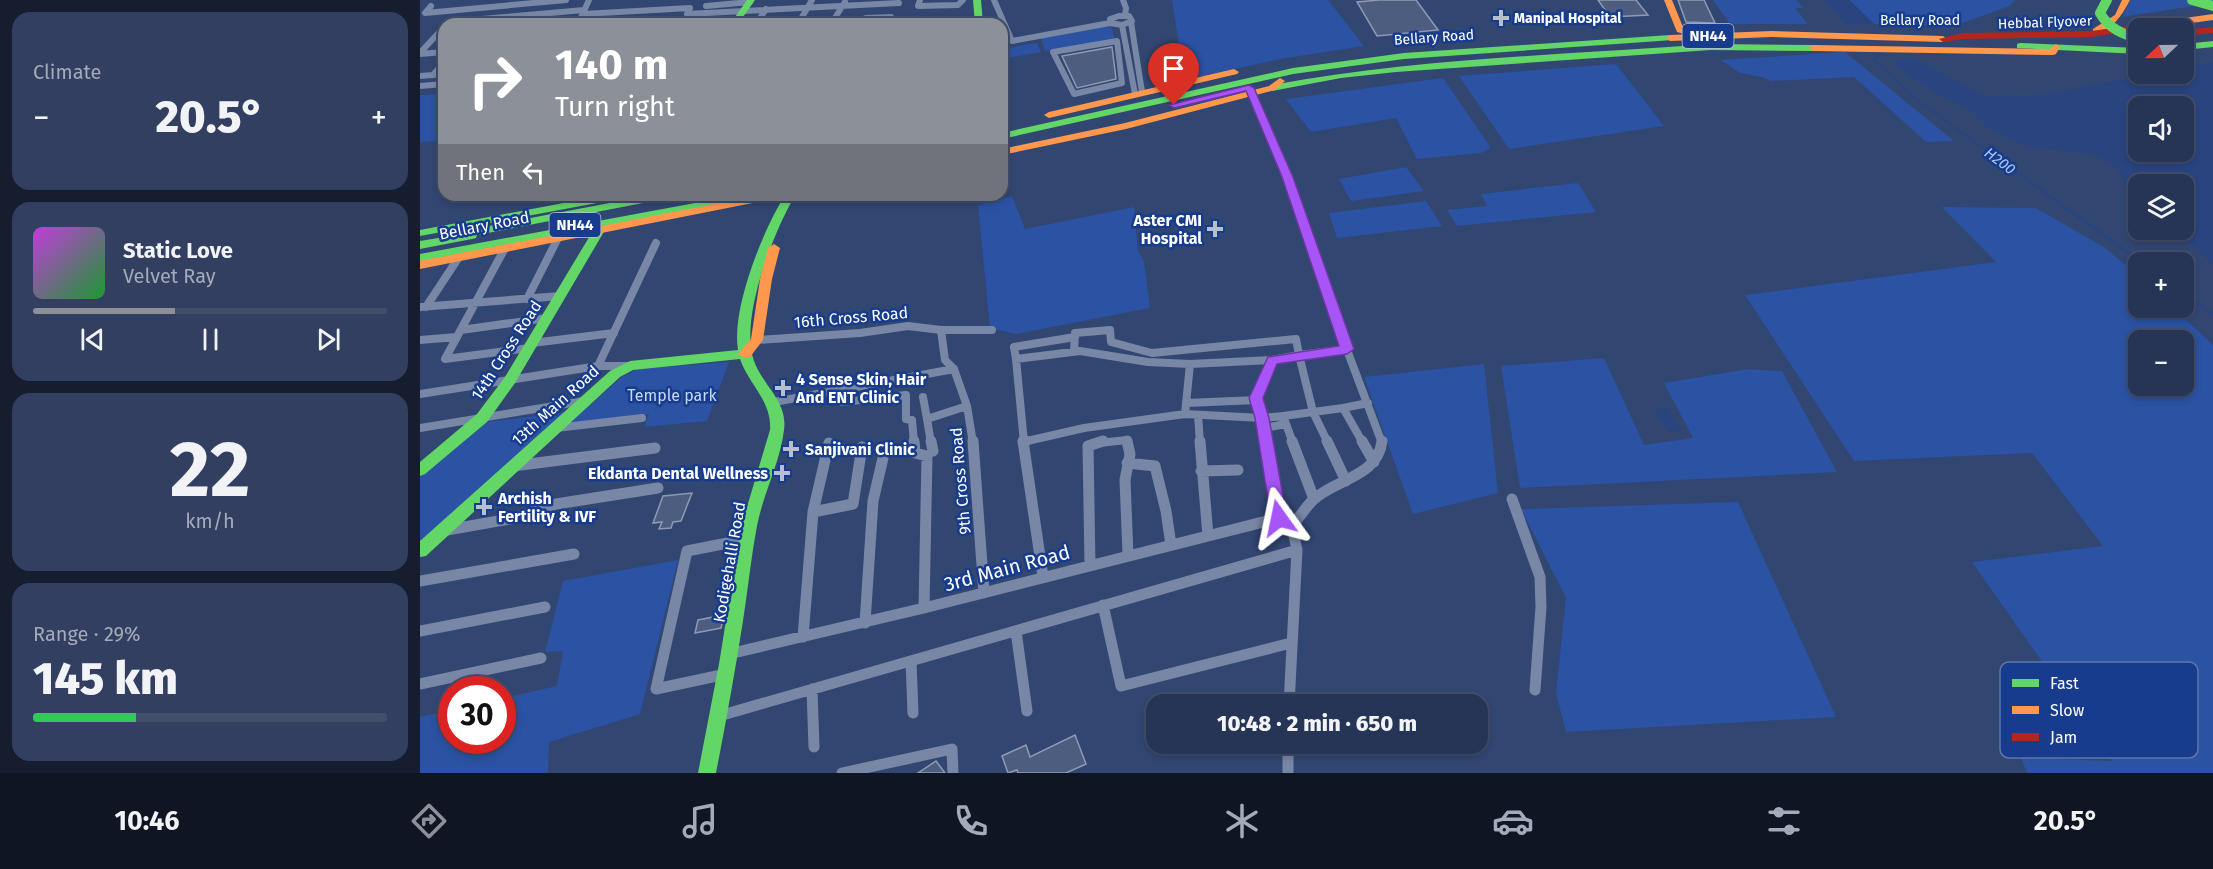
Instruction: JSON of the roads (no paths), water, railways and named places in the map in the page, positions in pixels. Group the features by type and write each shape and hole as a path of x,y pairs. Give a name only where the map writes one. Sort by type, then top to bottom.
{"main road":[{"path":"976,0 978,18"},
{"path":"1668,0 1681,32"},
{"path":"2107,0 2100,13 2103,21 2117,31 2128,34"},
{"path":"2082,49 2102,34 2118,16 2126,0"},
{"path":"2192,0 2213,6"},
{"path":"738,18 748,4"},
{"path":"2102,34 2136,18 2213,6"},
{"path":"2102,34 2213,17"},
{"path":"2194,24 2213,22"},
{"name":"Bellary Road","path":"1008,123 1115,94 1138,93 1278,63 1349,52 1641,31 1747,29 1861,40"},
{"path":"2194,31 2213,29"},
{"path":"1893,40 2032,30 2048,33"},
{"name":"Hebbal Flyover","path":"1952,39 2033,41 2128,32"},
{"name":"Bellary Road","path":"1008,135 1049,130 1251,90 1329,71 1410,62 1755,40 1952,39 2048,33 2102,34"},
{"name":"Bellary Road","path":"1008,142 1049,130 1293,71 1404,56 1686,36 1772,34 1861,40"},
{"name":"Hebbal Flyover","path":"2056,47 2102,34 2128,37"},
{"name":"Bellary Road","path":"1893,40 2056,47"},
{"path":"2194,46 2213,44"},
{"name":"NH44","path":"2056,47 2128,51"},
{"path":"2194,52 2213,51"},
{"path":"1008,151 1126,126 1251,90"},
{"path":"420,233 592,201"},
{"name":"Bellary Road","path":"420,244 639,201"},
{"name":"Bellary Road","path":"420,244 655,201"},
{"name":"Bellary Road","path":"420,256 700,201"},
{"name":"Bellary Road","path":"420,256 722,201"},
{"path":"420,265 758,201"},
{"path":"746,354 742,340 754,285 769,236 784,201"},
{"path":"746,354 757,340 766,279 778,234 791,203 789,201"},
{"name":"14th Cross Road","path":"421,468 482,418 510,380 599,230"},
{"name":"13th Main Road","path":"420,550 615,374 630,366 746,354"},
{"name":"Kodigehalli Road","path":"707,773 719,716 751,517 777,430 778,418 774,402 753,372 746,354"}],"street":[{"path":"452,18 469,0"},
{"path":"431,6 425,13 516,2 566,0"},
{"path":"580,18 589,0 597,0"},
{"path":"686,17 695,0"},
{"path":"802,18 812,0"},
{"path":"920,0 918,6 958,5 963,0"},
{"path":"994,0 1002,18"},
{"path":"1123,0 1126,8 1125,16"},
{"path":"505,18 516,2"},
{"path":"835,18 844,3"},
{"path":"706,6 748,4 766,9 844,3 899,3"},
{"path":"505,18 583,12 686,17 748,4"},
{"path":"866,18 874,4"},
{"path":"760,18 766,9"},
{"path":"1097,15 1107,24"},
{"path":"866,18 891,17"},
{"path":"1107,24 1112,17 1131,18 1138,93"},
{"path":"1008,41 1107,24 1122,26 1131,22"},
{"path":"1122,26 1138,93"},
{"path":"1008,32 1012,41"},
{"path":"420,53 438,33"},
{"path":"1118,41 1122,83 1115,94 1105,87 1074,94 1053,52 1118,41"},
{"path":"420,53 438,52"},
{"path":"433,75 438,69"},
{"path":"420,76 438,75"},
{"path":"420,86 438,84"},
{"path":"1105,87 1115,94"},
{"path":"1251,90 1287,177 1382,442 1379,456 1374,462 1314,499 1292,526"},
{"path":"527,299 558,238"},
{"path":"598,366 656,243"},
{"path":"506,248 445,359 614,333"},
{"path":"423,307 459,257"},
{"path":"423,307 560,296"},
{"path":"420,340 547,318"},
{"name":"16th Cross Road","path":"757,340 860,333 908,326 941,330 992,330"},
{"path":"941,330 945,360 954,369"},
{"path":"1074,351 1075,333 1110,330 1111,342 1152,353 1296,339 1313,412 1346,481"},
{"path":"1043,577 1023,442 1014,347 1075,337"},
{"path":"1016,359 1074,351 1148,362 1190,364 1272,360 1347,349"},
{"path":"1272,360 1257,400 1279,518 1292,526 1297,550 1289,694"},
{"path":"1185,409 1190,364"},
{"path":"420,394 598,366 630,366"},
{"path":"774,402 954,369"},
{"name":"9th Cross Road","path":"954,369 967,406 973,443 984,593"},
{"path":"843,388 842,402 906,395 906,418 912,420 915,453 927,456 924,608"},
{"path":"923,397 933,451"},
{"path":"1023,442 1185,409 1257,400"},
{"path":"420,428 584,401"},
{"path":"1185,409 1198,415 1263,423 1368,403"},
{"path":"927,418 967,406"},
{"path":"1343,408 1374,462"},
{"path":"1198,415 1208,536"},
{"path":"554,428 642,418"},
{"path":"1285,420 1314,499"},
{"path":"1090,565 1088,446 1104,441 1126,440 1130,447 1125,480 1128,555"},
{"path":"803,637 813,512 829,443"},
{"path":"853,504 862,447"},
{"path":"511,466 655,448"},
{"path":"865,623 873,501 883,458"},
{"path":"1127,463 1155,466 1165,502 1171,545"},
{"path":"1201,471 1238,470"},
{"path":"441,531 510,519 556,504 658,488"},
{"path":"1512,499 1540,577 1541,607 1535,690"},
{"path":"813,512 873,501"},
{"name":"3rd Main Road","path":"729,654 865,623 1279,518"},
{"path":"726,674 656,689 687,551 748,539"},
{"path":"719,716 1297,550"},
{"path":"420,581 574,554"},
{"path":"1103,605 1121,686 1291,643"},
{"path":"420,631 545,607"},
{"path":"1016,631 1027,711"},
{"path":"420,684 541,658"},
{"path":"911,661 913,712"},
{"path":"812,689 814,747"},
{"path":"842,773 952,750 953,773"},
{"path":"1288,754 1288,773"}],"waterway":[{"name":"H200","path":"1882,52 1874,60 1921,103 2043,191"},
{"name":"H200","path":"2041,190 2128,253"},
{"name":"H200","path":"2194,301 2213,314"}],"place":[{"name":"Manipal Hospital","path":"1501,18"},
{"name":"Aster CMI Hospital","path":"1215,229"},
{"name":"4 Sense Skin, Hair And ENT Clinic","path":"783,388"},
{"name":"Sanjivani Clinic","path":"791,449"},
{"name":"Ekdanta Dental Wellness","path":"782,473"},
{"name":"Archish Fertility & IVF","path":"484,507"}],"park label":[{"name":"Temple park","path":"672,395"}]}
